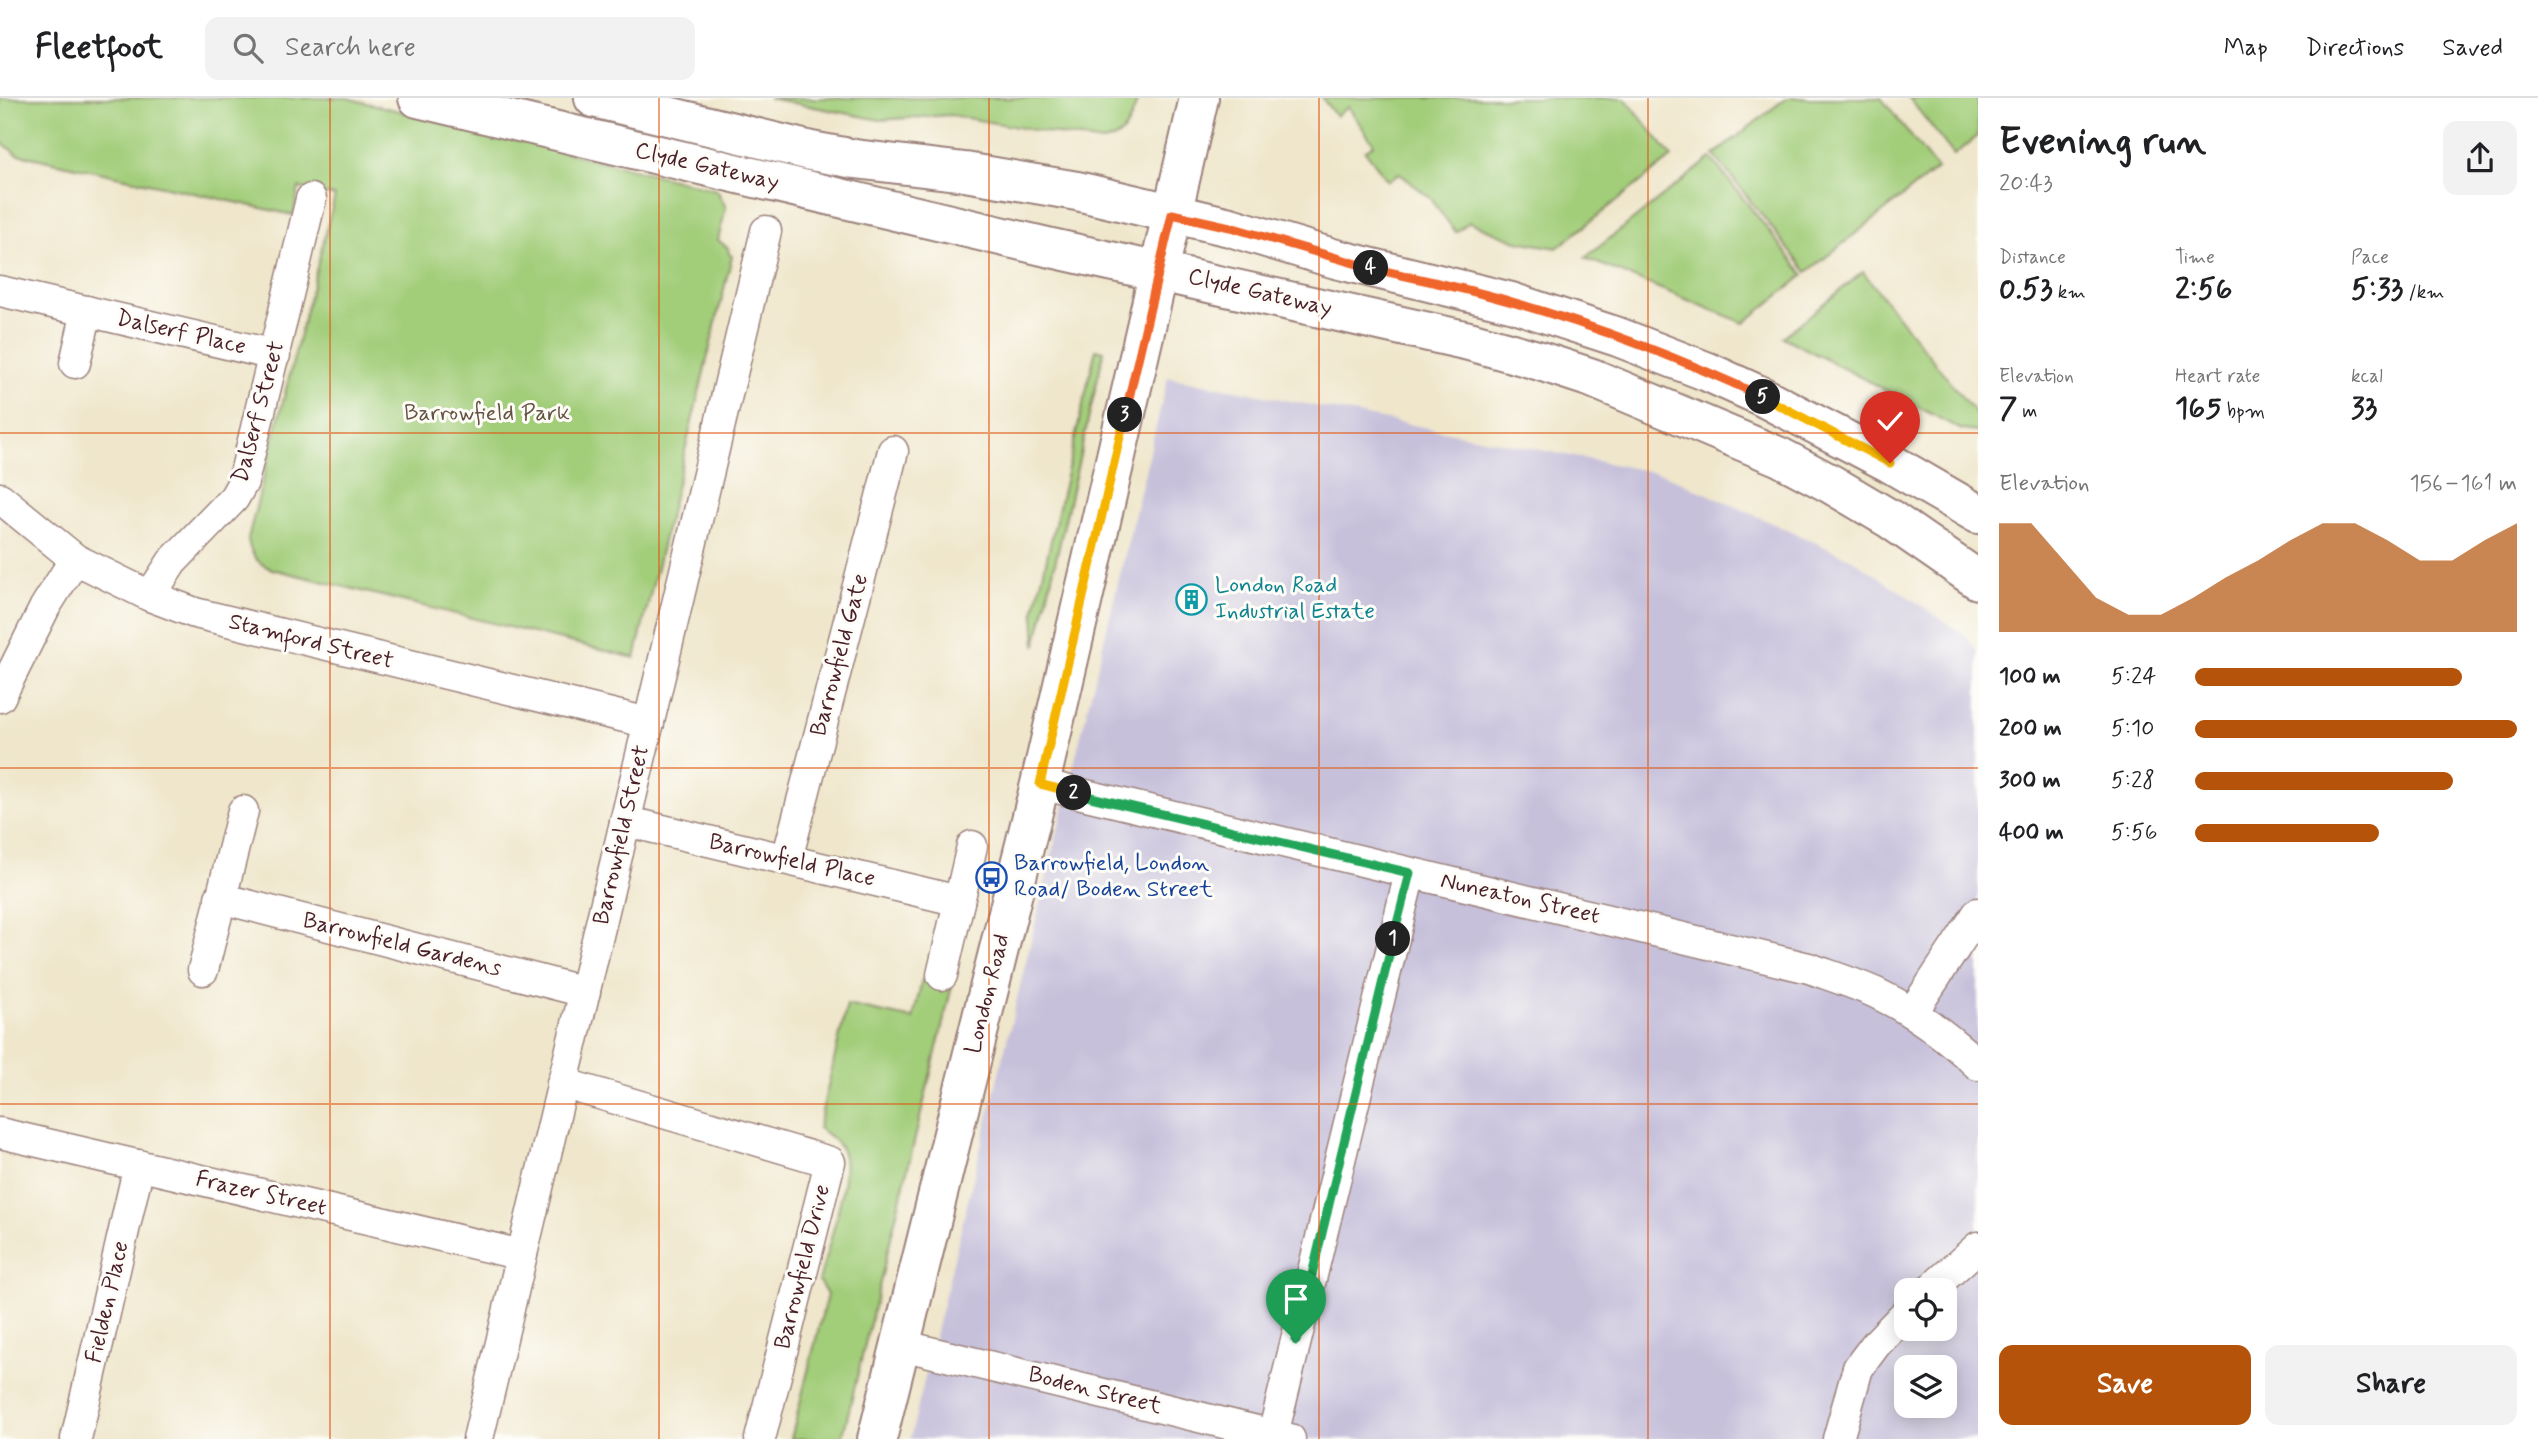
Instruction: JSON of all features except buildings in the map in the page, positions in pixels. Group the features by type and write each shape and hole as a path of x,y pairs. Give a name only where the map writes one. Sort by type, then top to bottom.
{"main road":[{"name":"Clyde Gateway","path":"418,98 1047,247 1469,341 1537,360 1592,378 1708,425 1811,473 1890,519 1978,580"},
{"name":"Clyde Gateway","path":"594,98 811,151 965,172 1077,191 1230,227 1336,259 1498,298 1618,337 1708,372 1761,396 1890,463 1978,514"},
{"name":"London Road","path":"877,1439 1040,784 1199,98"}],"street":[{"name":"Dalserf Street","path":"150,596 172,562 234,498 243,482 311,199"},
{"name":"Barrowfield Street","path":"478,1439 766,231"},
{"name":"Dalserf Place","path":"0,291 275,355"},
{"name":"Dalserf Place","path":"75,363 87,311"},
{"name":"Barrowfield Gate","path":"787,859 893,451"},
{"name":"Stamford Street","path":"0,498 75,559 150,596 195,613 649,723"},
{"path":"0,697 45,607 75,559"},
{"name":"Nuneaton Street","path":"1040,784 1809,968 1874,992 1912,1013 1978,1065"},
{"path":"202,970 243,811"},
{"name":"Barrowfield Place","path":"625,821 959,901"},
{"path":"942,975 972,846"},
{"path":"1278,1438 1410,873"},
{"name":"Barrowfield Gardens","path":"220,898 584,992"},
{"path":"1912,1013 1978,913"},
{"name":"Barrowfield Drive","path":"562,1083 830,1162 760,1439"},
{"name":"Frazer Street","path":"0,1133 522,1255"},
{"name":"Fielden Place","path":"76,1439 139,1166"},
{"path":"1943,1278 1978,1247"},
{"path":"1838,1439 1858,1368 1894,1325"},
{"name":"Boden Street","path":"901,1345 1278,1438"}],"shaded area":[{"path":"1168,377 1663,474 1852,559 1965,635 1978,651 1978,1439 910,1439"}],"green space":[{"name":"Barrowfield Park","path":"0,98 347,98 717,190 726,207 718,240 728,248 732,256 635,658 272,569 258,561 250,549 248,539 335,196 299,188 293,215 17,154 0,141"},
{"path":"768,98 1138,98 1127,127 1116,137 1101,142 950,115 880,120"},
{"path":"1322,98 1625,98 1672,157 1557,248 1517,241 1469,222 1456,232 1434,201 1399,173 1388,181 1365,151 1374,144 1348,107 1336,116"},
{"path":"1786,98 1881,98 1937,169 1807,272 1714,155"},
{"path":"1909,98 1978,98 1978,136 1954,155"},
{"path":"1711,158 1804,275 1744,323 1585,258"},
{"path":"1863,272 1978,417 1978,432 1962,430 1783,337"},
{"path":"1096,349 1104,351 1036,646 1034,613"},
{"path":"922,980 952,986 842,1439 791,1439 827,1295 819,1281 844,1177 840,1147 818,1128 847,1005 913,1019"}],"place":[{"name":"London Road Industrial Estate","path":"1192,599"},
{"name":"Barrowfield, London Road/ Boden Street","path":"991,877"}],"route":[{"path":"1296,1341 1410,873 1040,784 1172,214 1230,227 1336,259 1472,291 1572,321 1711,373 1890,463"}]}
